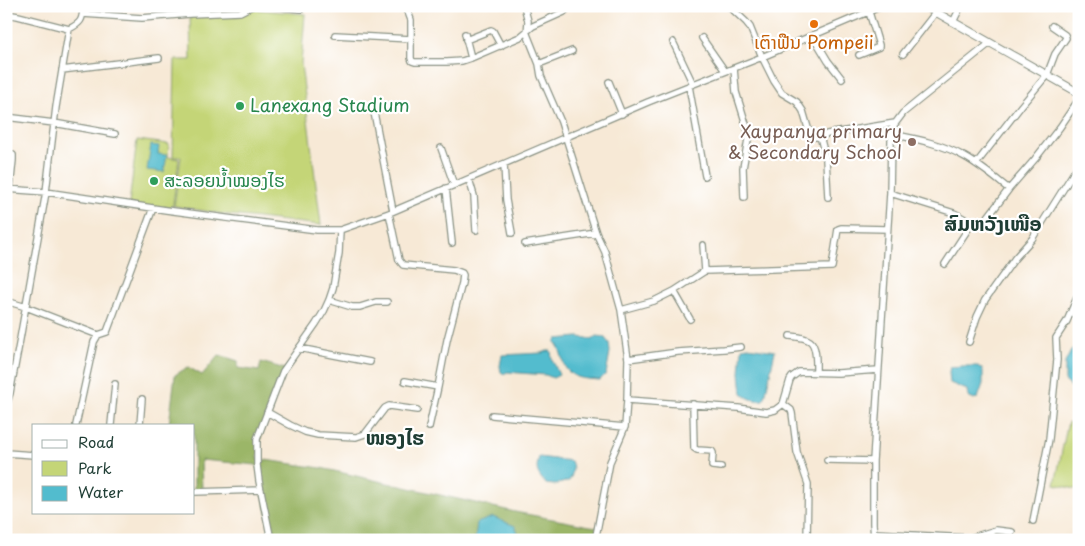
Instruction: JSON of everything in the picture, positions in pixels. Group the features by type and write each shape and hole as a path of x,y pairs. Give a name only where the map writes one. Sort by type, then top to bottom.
{"main road":[{"path":"925,6 1079,93"}],"street":[{"path":"6,14 69,29 80,22 83,6"},
{"path":"83,14 142,18 240,12 252,6"},
{"path":"271,6 300,9"},
{"path":"404,6 411,20 411,58 415,62 462,61 471,58 520,37 533,26 564,12 566,6"},
{"path":"524,6 528,21 527,32 539,64 541,76 567,138 596,233 605,252 621,310 628,359 625,427 610,462 596,536 597,540"},
{"path":"729,6 750,27 762,57 779,90 797,102 803,111 813,137 895,123"},
{"path":"6,153 13,156 8,189 46,192 318,230 340,230 391,212 882,6"},
{"path":"953,22 961,6"},
{"path":"859,55 880,45 869,12"},
{"path":"903,54 936,12"},
{"path":"976,164 1047,75 1055,54 1066,38 1065,35 1052,26"},
{"path":"6,406 46,192 54,123 69,29"},
{"path":"471,58 465,37 491,30 500,46"},
{"path":"335,35 412,39"},
{"path":"813,36 842,80"},
{"path":"702,38 725,71"},
{"path":"673,42 691,85 705,176"},
{"path":"874,540 873,461 892,134 895,123 903,113 990,43"},
{"path":"539,64 572,51"},
{"path":"62,70 159,58"},
{"path":"734,68 736,92 749,134 743,168 744,197"},
{"path":"609,82 622,114"},
{"path":"890,193 930,204 954,213 972,224 981,226 1060,127 1079,99"},
{"path":"373,106 399,260 403,265 454,270 463,275 446,340 429,427"},
{"path":"6,117 116,134"},
{"path":"892,134 942,146 976,164 1009,189"},
{"path":"821,137 826,159 828,197"},
{"path":"441,148 454,185"},
{"path":"504,164 506,200 512,233"},
{"path":"969,342 977,316 985,300 1015,258 1032,239 1079,164"},
{"path":"469,179 474,196 476,230"},
{"path":"446,188 452,243"},
{"path":"6,302 26,307 98,335 107,332 153,208"},
{"path":"945,264 972,224"},
{"path":"621,310 654,302 674,292 705,271 832,267 838,230 841,228 887,230"},
{"path":"271,540 257,465 257,440 283,371 316,324 329,300 333,288 340,230"},
{"path":"525,244 596,233"},
{"path":"703,245 705,271"},
{"path":"674,292 690,319"},
{"path":"1032,521 1050,430 1057,360 1056,338 1067,321 1079,293"},
{"path":"329,300 352,307 360,307 376,302 387,302"},
{"path":"76,424 94,342 98,335"},
{"path":"790,336 811,342 814,349 816,372"},
{"path":"628,359 678,352 741,347"},
{"path":"299,348 370,362"},
{"path":"627,400 693,404 766,412 775,410 783,404 790,380 799,372 838,373 878,370"},
{"path":"405,380 438,387"},
{"path":"111,424 115,384"},
{"path":"140,424 142,399"},
{"path":"693,404 694,448 712,451 712,466 721,467"},
{"path":"783,404 792,413 797,452 808,484 807,540"},
{"path":"267,412 305,432 318,435 356,437 365,434 385,408 389,406 417,410"},
{"path":"492,415 625,427"},
{"path":"6,453 32,455"},
{"path":"827,460 873,461"},
{"path":"195,492 261,490"},
{"path":"874,533 970,538 996,530 1012,532"}],"green space":[{"name":"Lanexang Stadium","path":"250,9 305,14 301,64 321,225 223,214 174,206 181,157 173,157 175,60 191,60 190,16 245,14"},
{"name":"ສະລອຍນ້ຳໝອງໄຮ","path":"137,140 169,144 168,157 179,159 172,211 129,204"},
{"path":"219,355 238,361 238,368 259,371 261,362 285,369 264,424 258,459 321,468 515,512 598,527 597,540 273,540 257,465 201,460 202,490 195,490 195,424 169,424 175,375 188,367 202,375"},
{"path":"1068,422 1079,425 1079,490 1055,484"}],"water":[{"path":"151,145 159,146 158,154 167,155 164,172 147,170"},
{"path":"597,336 604,337 609,343 610,352 606,374 600,380 573,375 565,367 555,342 557,339 578,337 592,340"},
{"path":"748,347 775,351 763,400 751,399 742,393 740,373 742,348"},
{"path":"1079,347 1079,394 1065,381 1065,363 1072,349"},
{"path":"551,351 552,359 559,375 553,378 546,375 507,372 504,374 501,372 502,355 542,353"},
{"path":"978,366 983,370 983,384 978,398 972,399 968,397 967,390 950,383 950,367"},
{"path":"539,457 571,461 573,471 569,481 554,485 546,484 538,472"},
{"path":"493,517 515,526 519,535 518,540 475,540 477,523"}],"place":[{"name":"ເຕົາຟືນ Pompeii","path":"814,24"},
{"name":"Lanexang Stadium","path":"240,106"},
{"name":"Xaypanya primary & Secondary School","path":"912,142"},
{"name":"ສະລອຍນ້ຳໝອງໄຮ","path":"154,181"}],"district":[{"name":"ສົມຫວັງເໜືອ","path":"993,224"},
{"name":"ໜອງໄຮ","path":"395,438"}]}
